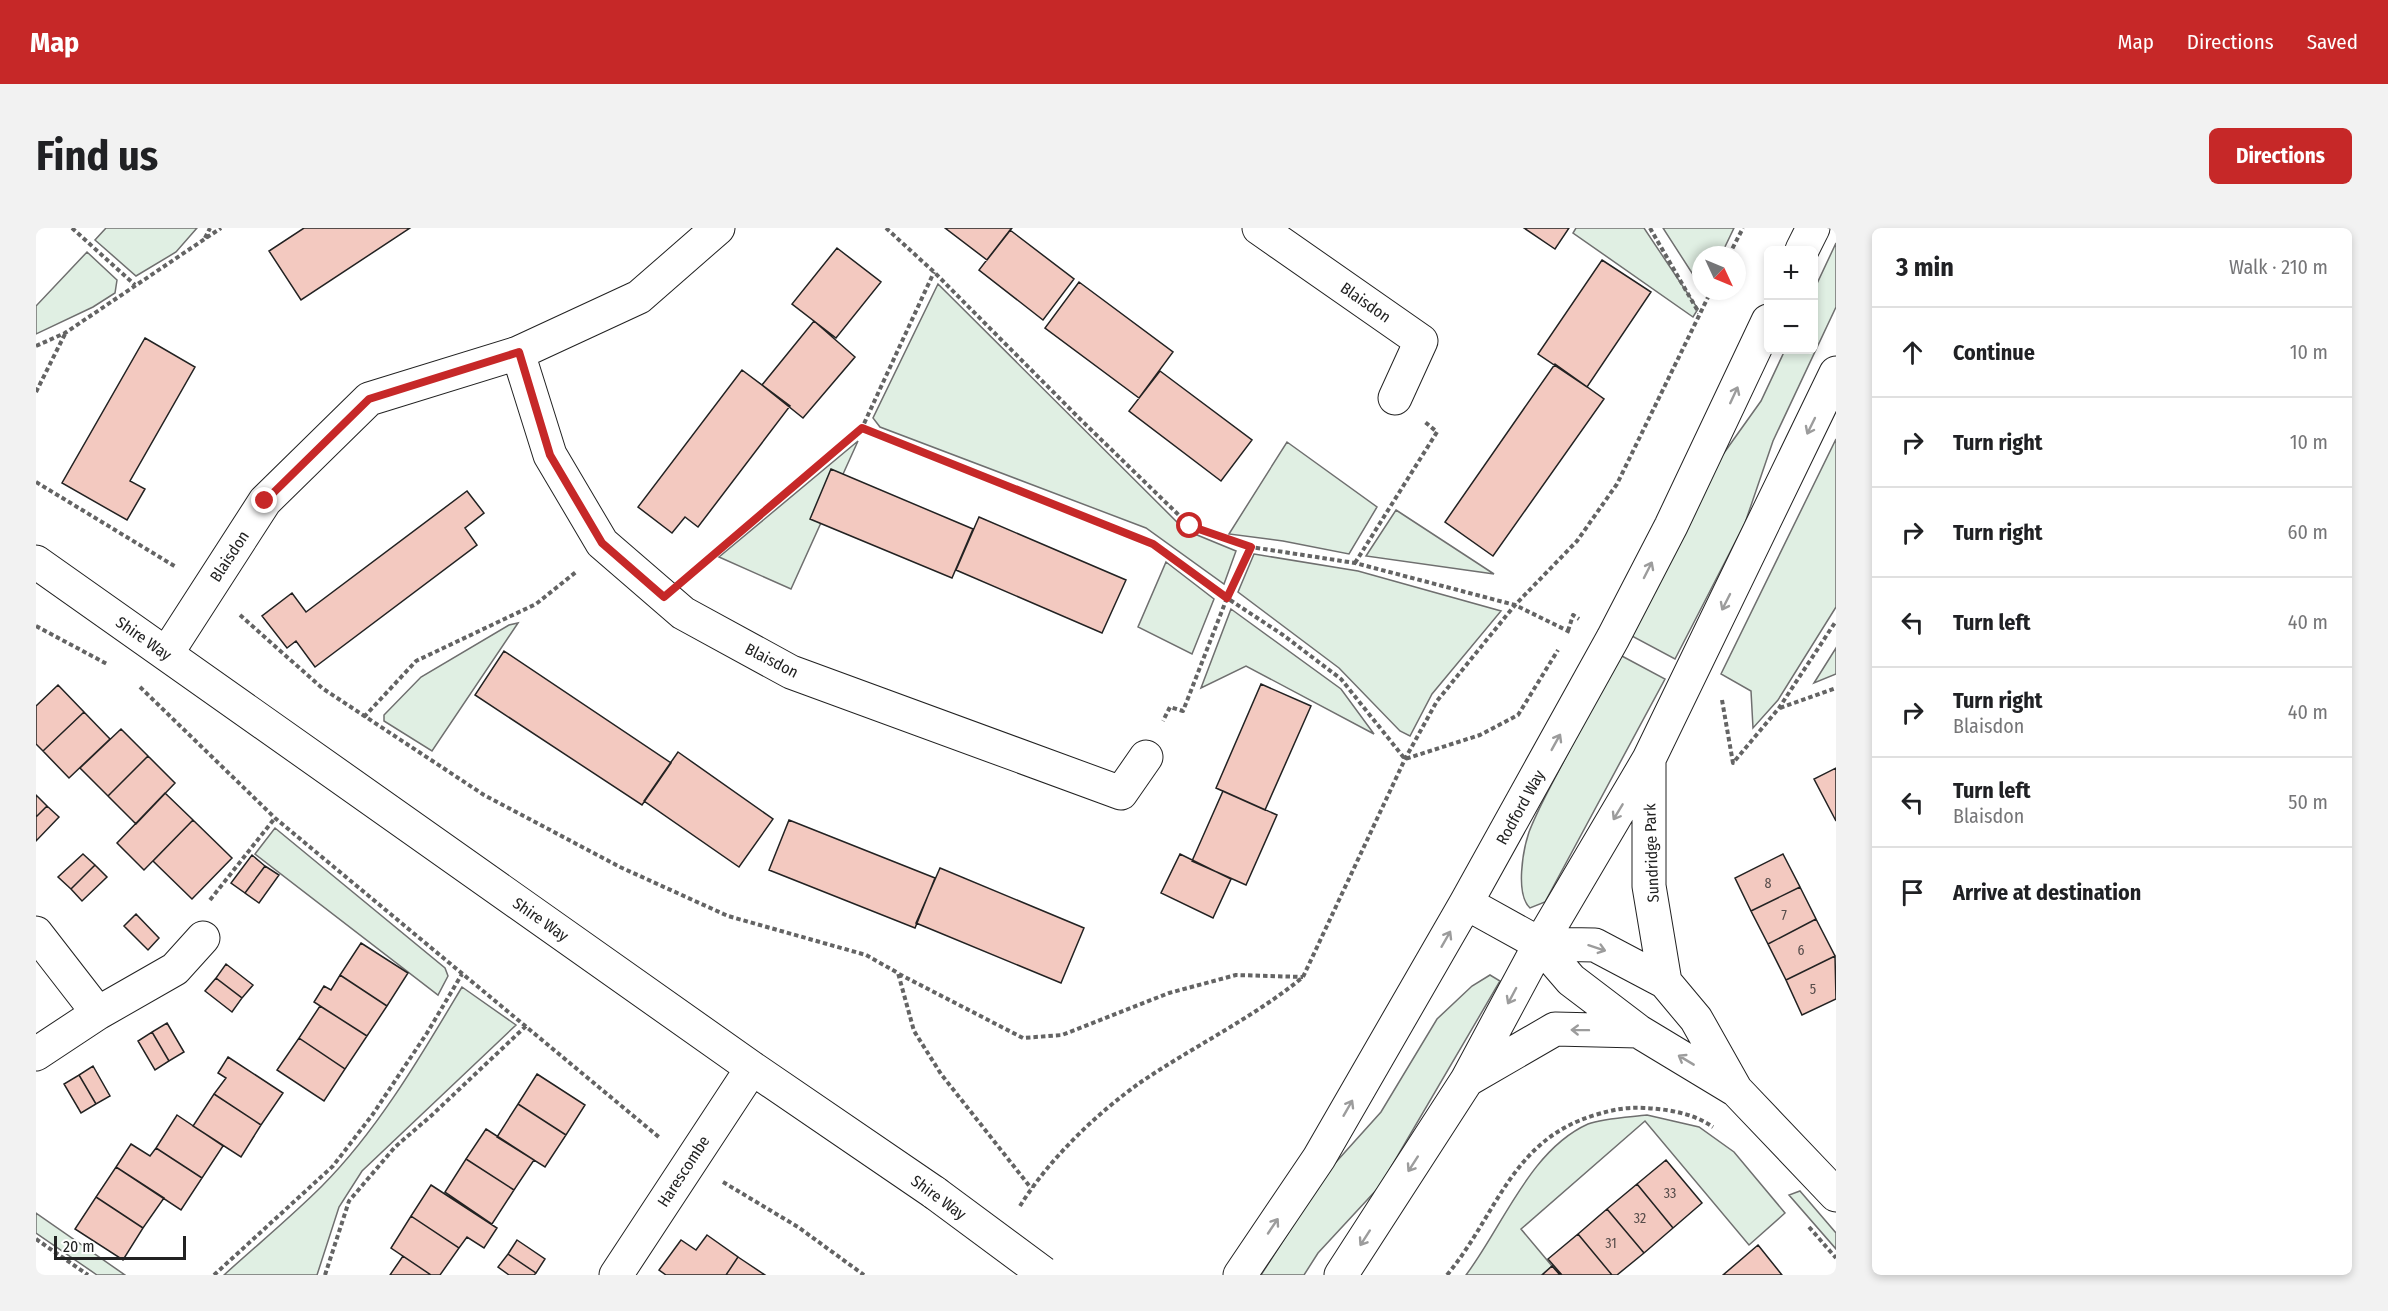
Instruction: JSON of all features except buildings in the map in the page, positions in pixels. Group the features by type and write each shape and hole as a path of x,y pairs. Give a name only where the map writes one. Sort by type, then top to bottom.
{"street":[{"name":"Blaisdon","path":"167,653 265,501 369,399 519,352 639,297 718,228"},
{"name":"Blaisdon","path":"1259,228 1421,340 1395,398"},
{"path":"1804,246 1813,228"},
{"name":"Rodford Way","path":"1240,1275 1319,1158 1466,903 1645,577 1764,329"},
{"name":"Blaisdon","path":"519,352 550,455 602,543 683,613 791,672 1121,793 1146,757"},
{"path":"1341,1275 1467,1080 1540,944 1649,759 1836,373"},
{"name":"Shire Way","path":"36,562 752,1068 935,1193 1045,1274"},
{"name":"Sundridge Park","path":"1649,759 1650,886 1665,982"},
{"path":"1466,903 1540,944 1571,980 1638,1031 1736,1090"},
{"path":"36,933 98,1013"},
{"path":"36,1054 98,1013 175,969 203,938"},
{"path":"1540,944 1595,945 1665,982 1696,1019 1736,1090 1836,1195"},
{"path":"1467,1080 1555,1029 1638,1031"},
{"name":"Harescombe","path":"616,1275 752,1068"}],"path":[{"path":"72,228 135,285"},
{"path":"205,238 210,228"},
{"path":"36,345 65,333 222,228"},
{"path":"886,228 934,272 1190,526 1251,547 1355,563 1515,605 1568,631 1518,715 1480,735 1405,759"},
{"path":"1650,228 1700,313"},
{"path":"1734,246 1743,228"},
{"path":"664,597 862,428 934,272"},
{"path":"1019,1207 1031,1188 1080,1133 1140,1083 1278,997 1303,977 1405,759 1437,701 1515,605 1577,541 1617,484 1706,300"},
{"path":"36,392 65,333"},
{"path":"1355,563 1437,432 1395,398"},
{"path":"862,428 1153,544 1227,598 1283,635 1341,679 1405,759"},
{"path":"36,482 209,587 322,688 484,795 620,867 728,916 866,955 1023,1038 1062,1035 1169,993 1236,975 1303,977"},
{"path":"364,717 416,661 536,604 594,558 602,543"},
{"path":"1170,706 1184,711 1227,598 1251,547"},
{"path":"36,627 109,665"},
{"path":"132,681 275,818 642,1125 690,1162 798,1227 864,1275"},
{"path":"1779,708 1836,688"},
{"path":"203,938 189,926 275,818"},
{"path":"898,973 914,1031 941,1074 1031,1188"},
{"path":"214,1275 333,1166 373,1114 427,1033 462,974"},
{"path":"325,1275 349,1201 395,1147 526,1026"},
{"path":"1447,1275 1518,1167 1544,1140 1580,1119 1623,1106 1669,1110 1705,1121 1721,1133"},
{"path":"1806,1223 1836,1258"},
{"path":"36,1239 88,1275"}],"green space":[{"path":"106,228 197,228 176,252 136,276 95,240"},
{"path":"1576,228 1644,228 1698,309 1693,317 1573,233"},
{"path":"1663,228 1734,228 1725,246 1692,246 1692,273"},
{"path":"1836,243 1836,307 1818,345 1818,300 1818,281"},
{"path":"87,252 117,280 115,293 93,307 36,334 36,306"},
{"path":"938,284 1185,530 1236,551 1224,584 1146,528 880,427 873,418"},
{"path":"1783,354 1814,354 1773,441 1745,523 1675,659 1630,635 1714,467 1761,401"},
{"path":"1836,439 1836,607 1778,700 1753,728 1751,691 1721,674"},
{"path":"858,441 791,589 719,557"},
{"path":"1287,442 1377,507 1349,554 1283,541 1229,534"},
{"path":"1396,510 1494,574 1366,556"},
{"path":"1254,554 1358,571 1501,611 1432,694 1410,736 1400,731 1339,668 1238,592"},
{"path":"1166,562 1214,599 1192,654 1138,627"},
{"path":"1231,609 1341,689 1374,734 1246,666 1201,688"},
{"path":"518,623 432,751 384,721 384,715 421,677 509,625"},
{"path":"1836,648 1836,674 1814,683"},
{"path":"1620,655 1665,679 1545,902 1530,908 1525,901 1522,883 1523,860 1529,832 1546,794"},
{"path":"275,828 445,968 448,976 438,995 255,854"},
{"path":"1490,975 1500,981 1380,1186 1318,1253 1304,1275 1261,1275 1328,1171 1381,1112 1437,1019 1472,986"},
{"path":"462,987 516,1025 362,1171 339,1207 317,1275 224,1275 322,1186 362,1141 398,1091"},
{"path":"1647,1115 1699,1127 1734,1152 1785,1213 1749,1245 1645,1121 1521,1229 1552,1266 1542,1275 1466,1275 1534,1170 1568,1136 1594,1122"},
{"path":"1800,1191 1836,1233 1836,1249 1789,1195"},
{"path":"36,1213 125,1275 97,1275 36,1233"}],"route":[{"path":"265,501 369,399 519,352 550,455 602,543 664,597 862,428 1153,544 1227,598 1251,547 1190,526"}]}
